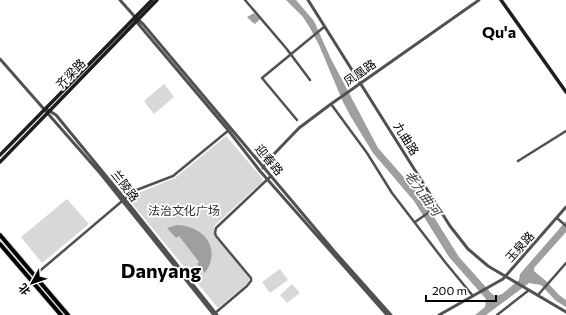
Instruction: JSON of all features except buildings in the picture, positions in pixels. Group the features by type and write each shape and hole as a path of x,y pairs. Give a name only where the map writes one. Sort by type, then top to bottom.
{"main road":[{"name":"齐梁路","path":"136,20 152,0"},
{"name":"齐梁路","path":"0,162 47,111 157,0"},
{"path":"501,0 566,92"},
{"name":"齐梁路","path":"0,155 47,111"},
{"path":"0,235 68,315"},
{"path":"0,244 61,315"}],"street":[{"name":"迎春路","path":"120,0 391,315"},
{"path":"245,0 310,80"},
{"name":"九曲路","path":"308,0 450,226 468,249 488,266 566,312"},
{"name":"凤凰路","path":"260,171 299,128 479,0"},
{"path":"297,120 262,78 324,27"},
{"name":"兰陵路","path":"0,58 123,200 215,314"},
{"path":"331,104 367,153 392,193 473,296"},
{"name":"迎春路","path":"230,129 260,171 387,315"},
{"path":"34,275 134,191 174,176 230,129"},
{"path":"518,161 566,132"},
{"path":"215,314 251,281 251,278 216,236 216,228 271,176"},
{"path":"415,222 438,206"},
{"name":"玉泉路","path":"439,315 506,276 559,219 566,207"},
{"path":"559,219 566,226"},
{"path":"538,295 566,263"},
{"path":"497,315 529,290"}],"green space":[{"path":"164,84 174,97 154,114 144,101"},
{"name":"法治文化广场","path":"226,136 263,179 262,182 214,226 215,237 249,276 249,282 218,308 130,201 131,197 136,194 175,178"},
{"path":"67,199 89,224 42,263 21,237"},
{"path":"280,269 288,280 270,293 262,282"},
{"path":"292,284 300,293 287,303 280,295"}],"shaded area":[{"path":"286,0 296,0 314,21 330,57 378,148 422,198 459,257 492,294 496,296 502,294 519,280 520,274 566,221 566,232 534,268 534,271 566,300 566,307 556,301 541,285 529,283 486,315 475,315 485,307 486,299 449,257 414,201 373,153 343,102 319,45 310,28 303,17"},
{"path":"254,13 260,19 255,24 247,17"},
{"path":"177,225 195,229 208,240 212,255 210,264 205,273 197,264 199,262 179,236 176,238 167,228"}],"district":[{"name":"Qu'a","path":"499,32"},
{"name":"Danyang","path":"161,271"}],"water label":[{"name":"老九曲河","path":"423,193"}]}
